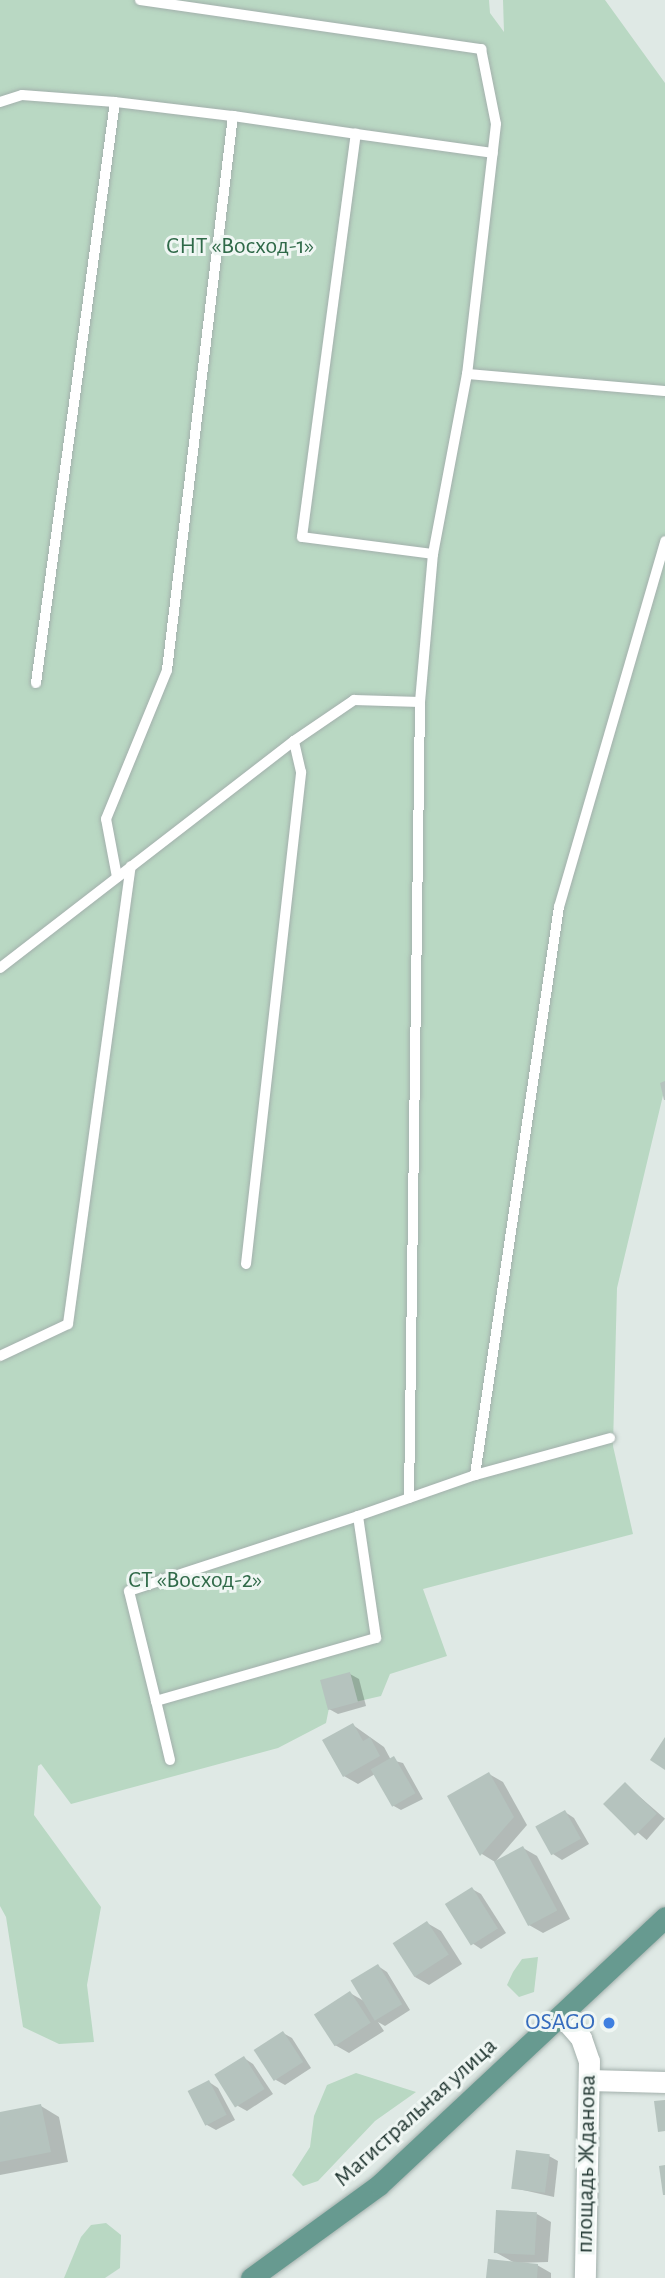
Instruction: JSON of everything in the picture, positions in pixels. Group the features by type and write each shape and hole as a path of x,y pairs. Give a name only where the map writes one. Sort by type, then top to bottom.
{"main road":[{"name":"Магистральная улица","path":"251,2278 379,2185 665,1917"}],"street":[{"name":"площадь Жданова","path":"562,2016 581,2038 589,2061 585,2278"},
{"path":"589,2080 665,2082"}],"lane":[{"path":"140,0 481,49 496,124 467,374 433,554 420,702 408,1498"},
{"path":"0,102 22,95 115,102 493,153"},
{"path":"36,683 115,102"},
{"path":"117,877 106,819 167,670 233,116"},
{"path":"356,134 303,537 433,554"},
{"path":"467,374 665,391"},
{"path":"475,1475 559,907 665,541"},
{"path":"0,968 294,741 354,700 420,702"},
{"path":"246,1264 300,772 294,741"},
{"path":"0,1356 68,1324 131,866"},
{"path":"170,1760 129,1591 475,1475 610,1438"},
{"path":"156,1701 376,1638 358,1516"}],"green space":[{"path":"0,0 489,0 490,13 504,32 503,0 605,0 665,83 665,1087 617,1288 613,1446 633,1534 423,1589 447,1656 390,1674 381,1696 329,1708 326,1723 278,1748 71,1804 41,1764 38,1766 34,1815 101,1907 87,1985 94,2042 59,2044 23,2027 6,1917 0,1906"},
{"path":"538,1957 534,1992 519,1997 507,1985 513,1972 522,1959"},
{"path":"356,2073 416,2092 375,2121 318,2181 303,2186 292,2175 310,2147 314,2116 327,2085"},
{"path":"106,2223 121,2235 120,2268 105,2278 64,2278 81,2237 91,2225"}],"building":[{"path":"665,1081 665,1100 664,1100 660,1083"},
{"path":"350,1672 358,1702 328,1710 320,1680"},
{"path":"353,1723 363,1741 370,1737 380,1756 343,1777 322,1740"},
{"path":"665,1737 665,1770 650,1760"},
{"path":"394,1756 416,1793 392,1807 371,1770"},
{"path":"489,1772 514,1817 480,1856 447,1796"},
{"path":"625,1782 657,1814 635,1836 603,1804"},
{"path":"565,1810 581,1839 551,1855 535,1826"},
{"path":"523,1846 557,1910 528,1926 494,1861"},
{"path":"472,1887 498,1929 471,1946 445,1904"},
{"path":"427,1921 449,1955 414,1977 393,1943"},
{"path":"378,1964 402,2004 375,2021 351,1980"},
{"path":"350,1991 371,2023 335,2046 314,2014"},
{"path":"283,2031 303,2062 274,2081 254,2050"},
{"path":"244,2056 265,2089 235,2108 214,2075"},
{"path":"209,2080 227,2115 205,2126 188,2091"},
{"path":"665,2100 665,2131 658,2132 654,2101"},
{"path":"41,2104 51,2152 0,2162 0,2112"},
{"path":"516,2150 550,2154 545,2193 511,2189"},
{"path":"665,2165 665,2195 663,2195 659,2166"},
{"path":"496,2210 537,2212 535,2255 494,2253"},
{"path":"488,2259 538,2264 537,2278 486,2278"}],"place":[{"name":"OSAGO","path":"609,2023"}],"park label":[{"name":"СНТ «Восход-1»","path":"240,247"},
{"name":"СТ «Восход-2»","path":"195,1581"}]}
